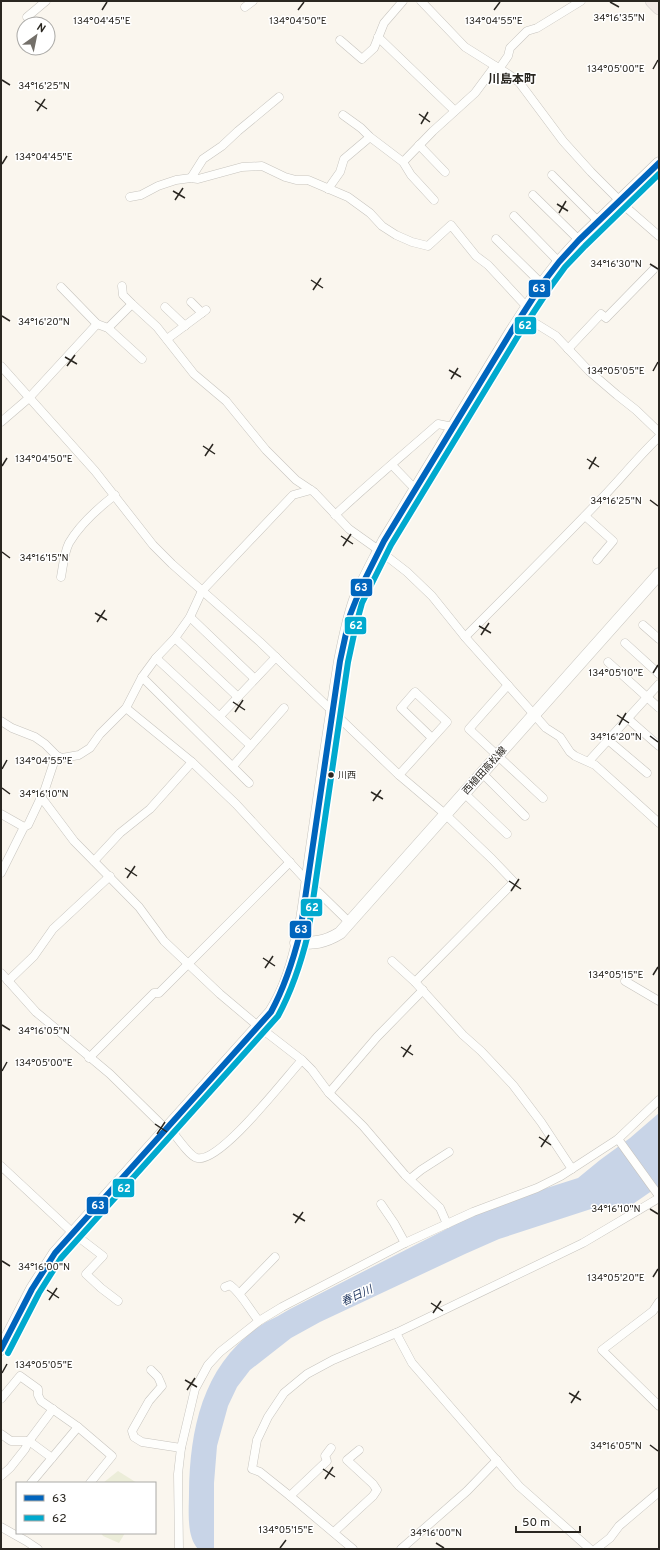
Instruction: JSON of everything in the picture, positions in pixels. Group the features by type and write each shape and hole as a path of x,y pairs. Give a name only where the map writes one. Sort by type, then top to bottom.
{"main road":[{"path":"652,1 659,8"},
{"path":"1,1349 32,1289 55,1253 271,1012 286,983 292,965 307,881 340,661 347,627 356,600 368,572 453,427 542,284 578,240 659,162"},
{"name":"西植田高松線","path":"296,943 329,940 340,933 350,923 659,574"}],"street":[{"path":"28,16 46,1"},
{"path":"244,7 252,1"},
{"path":"340,40 362,59 374,48 384,23 403,1"},
{"path":"421,1 465,47 519,82 563,141 590,172 619,201 659,236"},
{"path":"402,162 475,93 508,56 510,48 527,31 537,28 581,1"},
{"path":"378,37 455,111"},
{"path":"191,178 204,159 222,146 279,97"},
{"path":"343,115 402,162 411,175 434,200"},
{"path":"328,188 340,172 344,159 370,137"},
{"path":"420,145 445,172"},
{"path":"130,197 141,195 158,186 176,180 191,178 198,179 242,167 262,166 285,177 296,180 308,180 348,197 370,213 382,226 396,235 412,242 428,246 450,225 476,256 488,265 526,309 535,323 556,336 589,371 636,410 659,432"},
{"path":"552,175 598,221"},
{"path":"533,195 578,240"},
{"path":"514,216 560,262"},
{"path":"496,239 542,284"},
{"path":"568,349 601,314 606,318 653,270"},
{"path":"122,286 123,295 157,327 194,374 226,401 266,450 296,480 311,490 349,529 380,550 407,572 432,596 465,637 546,728 560,737 570,752 575,756 595,765 659,823"},
{"path":"61,287 97,324 108,328 142,359"},
{"path":"167,339 204,311 191,302"},
{"path":"108,328 132,304"},
{"path":"165,307 185,326"},
{"path":"1,422 29,398 97,324"},
{"path":"1,366 76,449 153,544 172,564 276,657 399,775 445,814 492,858 514,882 415,982"},
{"path":"335,516 366,486 438,424 453,427"},
{"path":"465,637 628,472 645,450 659,437"},
{"path":"392,465 416,490"},
{"path":"293,495 296,480"},
{"path":"1,721 12,728 35,737 45,744 57,756 62,758 79,755 90,748 100,734 126,708 142,677 156,658 175,638 190,617 202,591 293,495 311,490"},
{"path":"61,577 69,544 92,513 115,496"},
{"path":"585,516 613,541 597,560"},
{"path":"190,617 255,679"},
{"path":"643,625 659,639"},
{"path":"175,638 238,697"},
{"path":"625,643 659,674"},
{"path":"220,716 276,657"},
{"path":"156,658 250,745"},
{"path":"608,662 659,708"},
{"path":"142,677 249,782"},
{"path":"589,761 659,684"},
{"path":"508,685 469,729 543,798"},
{"path":"399,775 447,722 415,692 401,708 432,738"},
{"path":"126,708 192,762 236,804 307,881 350,923"},
{"path":"233,766 284,708"},
{"path":"627,718 659,746"},
{"path":"608,740 647,773"},
{"path":"1,873 24,827 28,825 57,756"},
{"path":"94,861 120,833 150,809 192,762"},
{"path":"482,773 525,816"},
{"path":"464,793 507,834"},
{"path":"41,797 74,841 139,907 164,941 205,981 258,1026 302,1060 312,1070 329,1093 362,1126 410,1179 440,1208 447,1224"},
{"path":"1,814 24,827"},
{"path":"89,1058 154,993 159,993 189,964 290,862"},
{"path":"8,982 34,956 53,929 110,876"},
{"path":"392,961 423,990 463,1035 481,1051 513,1086 541,1122 572,1169"},
{"path":"1,973 36,1012 89,1058 110,1074 167,1127 197,1158 204,1157 217,1151 233,1137 269,1099 302,1060"},
{"path":"625,981 659,1001"},
{"path":"329,1093 377,1038 423,990"},
{"path":"179,1549 178,1474 181,1448 195,1389 208,1365 220,1352 259,1321 282,1307 405,1243 473,1212 537,1188 572,1169 619,1140 659,1100"},
{"path":"352,1549 334,1532 260,1472 252,1469 257,1440 268,1417 284,1393 307,1374 333,1360 396,1333 583,1242 659,1196 619,1140"},
{"path":"410,1179 449,1152"},
{"path":"1,1166 73,1233 103,1256 86,1274 118,1301"},
{"path":"381,1204 405,1243"},
{"path":"240,1292 275,1257"},
{"path":"224,1287 230,1285 240,1292 241,1298 259,1321"},
{"path":"659,1302 653,1311 602,1350 659,1406"},
{"path":"396,1333 412,1363 519,1486 590,1549"},
{"path":"151,1370 158,1377 162,1386 149,1401 132,1431 134,1437 142,1442 181,1448"},
{"path":"1,1399 20,1376 38,1389 38,1395 41,1401 78,1427 112,1456 91,1482"},
{"path":"1,1476 10,1468 25,1449 29,1441 53,1409"},
{"path":"32,1482 78,1427"},
{"path":"1,1434 10,1441 29,1441 52,1458"},
{"path":"290,1496 327,1461 325,1456 331,1448"},
{"path":"334,1532 373,1496 377,1490 373,1484 347,1460 359,1450"},
{"path":"401,1549 467,1491 497,1460"},
{"path":"596,1549 610,1538 619,1526 659,1492"},
{"path":"1,1527 38,1549"},
{"path":"21,1549 26,1541"}],"green space":[{"path":"118,1471 135,1482 104,1482"},
{"path":"102,1534 124,1534 119,1543"}],"water":[{"name":"春日川","path":"659,1113 659,1186 630,1206 591,1209 499,1239 320,1322 291,1338 250,1370 237,1387 228,1406 217,1446 214,1483 214,1549 198,1549 194,1544 190,1530 189,1515 190,1468 197,1419 215,1375 228,1356 245,1338 266,1322 290,1309 470,1217 531,1193 578,1178 630,1138"}],"transit line":[{"name":"63","path":"1,1349 32,1289 55,1253 271,1012 288,973 300,933 340,661 350,615 362,585 384,541 511,332 542,284 579,240 659,163"},
{"name":"62","path":"8,1353 39,1293 61,1258 278,1016 296,976 308,934 348,662 362,603 391,545 518,336 549,289 565,267 585,246 659,174"}],"place":[{"name":"川西","path":"331,775"}],"district":[{"name":"川島本町","path":"512,80"}]}
